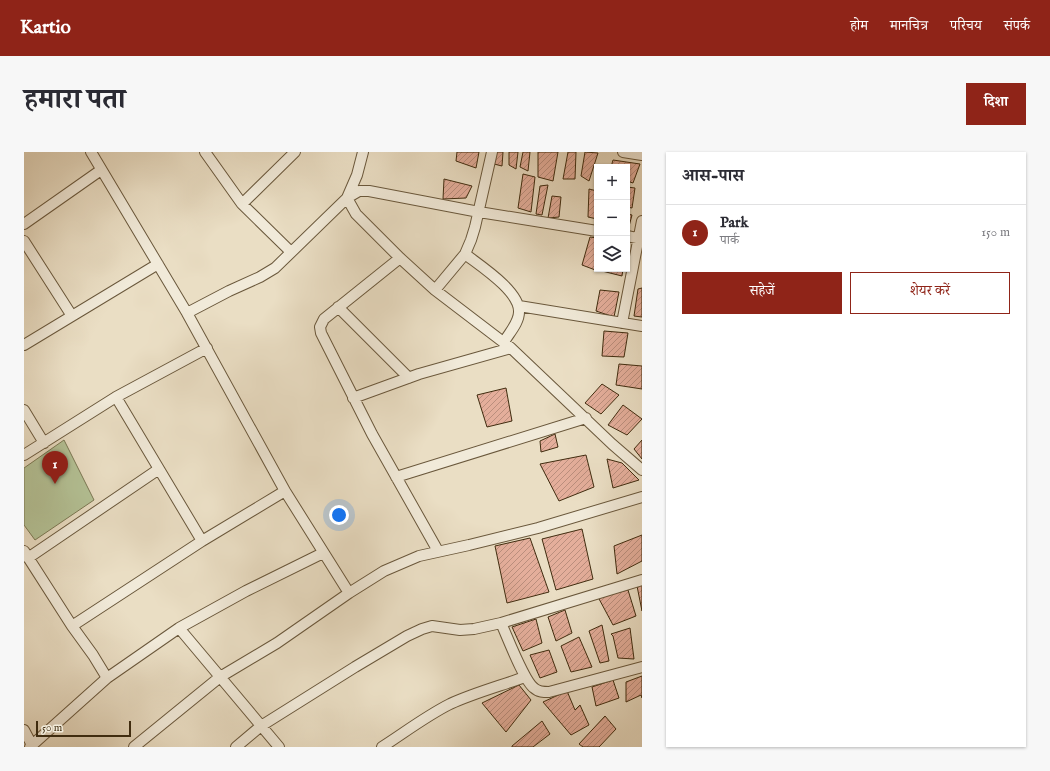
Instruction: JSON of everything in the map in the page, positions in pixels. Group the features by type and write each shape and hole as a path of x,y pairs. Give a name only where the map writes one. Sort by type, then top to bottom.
{"street":[{"path":"91,152 207,348 285,492 349,593"},
{"path":"205,152 242,204 291,252"},
{"path":"242,204 295,152"},
{"path":"347,198 363,152"},
{"path":"435,290 465,254 471,240 479,212 492,152"},
{"path":"624,152 642,155"},
{"path":"24,224 101,170"},
{"path":"187,313 275,268 347,198 359,191 369,191 479,212 594,231"},
{"path":"347,198 356,214 400,258 435,290 507,345 612,444 642,470"},
{"path":"622,323 640,238 642,221"},
{"path":"630,236 640,238"},
{"path":"24,241 72,316"},
{"path":"353,398 507,345 518,317 519,306 509,291 465,254"},
{"path":"400,258 324,319 320,327 320,333 353,398 438,552"},
{"path":"24,345 158,264"},
{"path":"519,306 642,326"},
{"path":"338,307 409,378"},
{"path":"24,455 116,397 207,348"},
{"path":"116,397 202,541"},
{"path":"24,410 44,443"},
{"path":"396,477 586,418"},
{"path":"107,678 26,555 160,469"},
{"path":"72,626 202,541 285,492"},
{"path":"134,747 220,677 277,643 349,593 384,571 419,556 538,528 642,497"},
{"path":"24,730 31,746 107,678 179,628 246,591 323,553"},
{"path":"236,747 261,726 407,636 422,629 432,626 460,630 474,630 642,580"},
{"path":"501,623 525,677 534,688 542,692 549,692 642,666"},
{"path":"179,628 279,747"},
{"path":"382,747 449,705 469,696 525,677"}],"green space":[{"path":"64,440 94,500 35,540 24,525 24,468"}],"building":[{"path":"457,152 479,152 476,168 456,161"},
{"path":"496,152 503,152 502,166 494,164"},
{"path":"509,152 518,152 516,169 509,165"},
{"path":"523,152 530,152 528,171 520,167"},
{"path":"538,152 558,152 553,181 538,177"},
{"path":"568,152 576,152 575,179 563,179"},
{"path":"585,152 598,153 589,181 581,176"},
{"path":"613,160 640,164 633,183 630,182 630,164 612,164"},
{"path":"523,174 535,177 531,212 518,208"},
{"path":"444,179 472,186 466,198 443,199"},
{"path":"548,185 542,215 536,214 540,186"},
{"path":"630,187 635,188 632,208 630,208"},
{"path":"589,189 594,190 594,218 588,217"},
{"path":"552,196 561,197 559,217 548,218"},
{"path":"590,237 594,238 594,270 582,265"},
{"path":"606,272 623,272 622,276"},
{"path":"642,288 642,317 634,316 638,289"},
{"path":"600,290 619,292 614,317 596,311"},
{"path":"604,331 628,333 624,357 602,356"},
{"path":"619,364 642,366 642,389 616,385"},
{"path":"602,384 619,395 601,414 585,403"},
{"path":"506,388 512,421 487,427 477,395"},
{"path":"623,405 642,419 627,435 608,425"},
{"path":"555,434 558,447 541,452 540,441"},
{"path":"642,440 642,459 634,449"},
{"path":"586,455 594,487 559,501 540,464"},
{"path":"607,459 622,463 639,480 613,488"},
{"path":"582,529 593,579 556,590 542,539"},
{"path":"642,535 642,561 617,574 614,546"},
{"path":"530,538 549,592 507,603 495,546"},
{"path":"642,585 642,611 637,586"},
{"path":"628,590 636,616 613,625 598,597"},
{"path":"565,610 572,633 556,641 548,617"},
{"path":"536,619 542,643 523,651 512,627"},
{"path":"602,625 609,661 600,663 589,631"},
{"path":"630,628 634,659 618,658 613,636 611,634"},
{"path":"579,637 592,667 571,672 561,646"},
{"path":"549,650 557,672 540,678 530,655"},
{"path":"642,676 642,698 641,695 626,702 626,682"},
{"path":"613,680 619,698 596,706 592,687"},
{"path":"519,685 531,700 506,732 482,703"},
{"path":"567,691 575,710 580,705 589,725 571,735 543,702"},
{"path":"605,716 616,729 599,747 583,747 579,744"},
{"path":"542,721 550,734 533,747 512,747 512,746"}],"place":[{"name":"Park","path":"55,484"}]}
